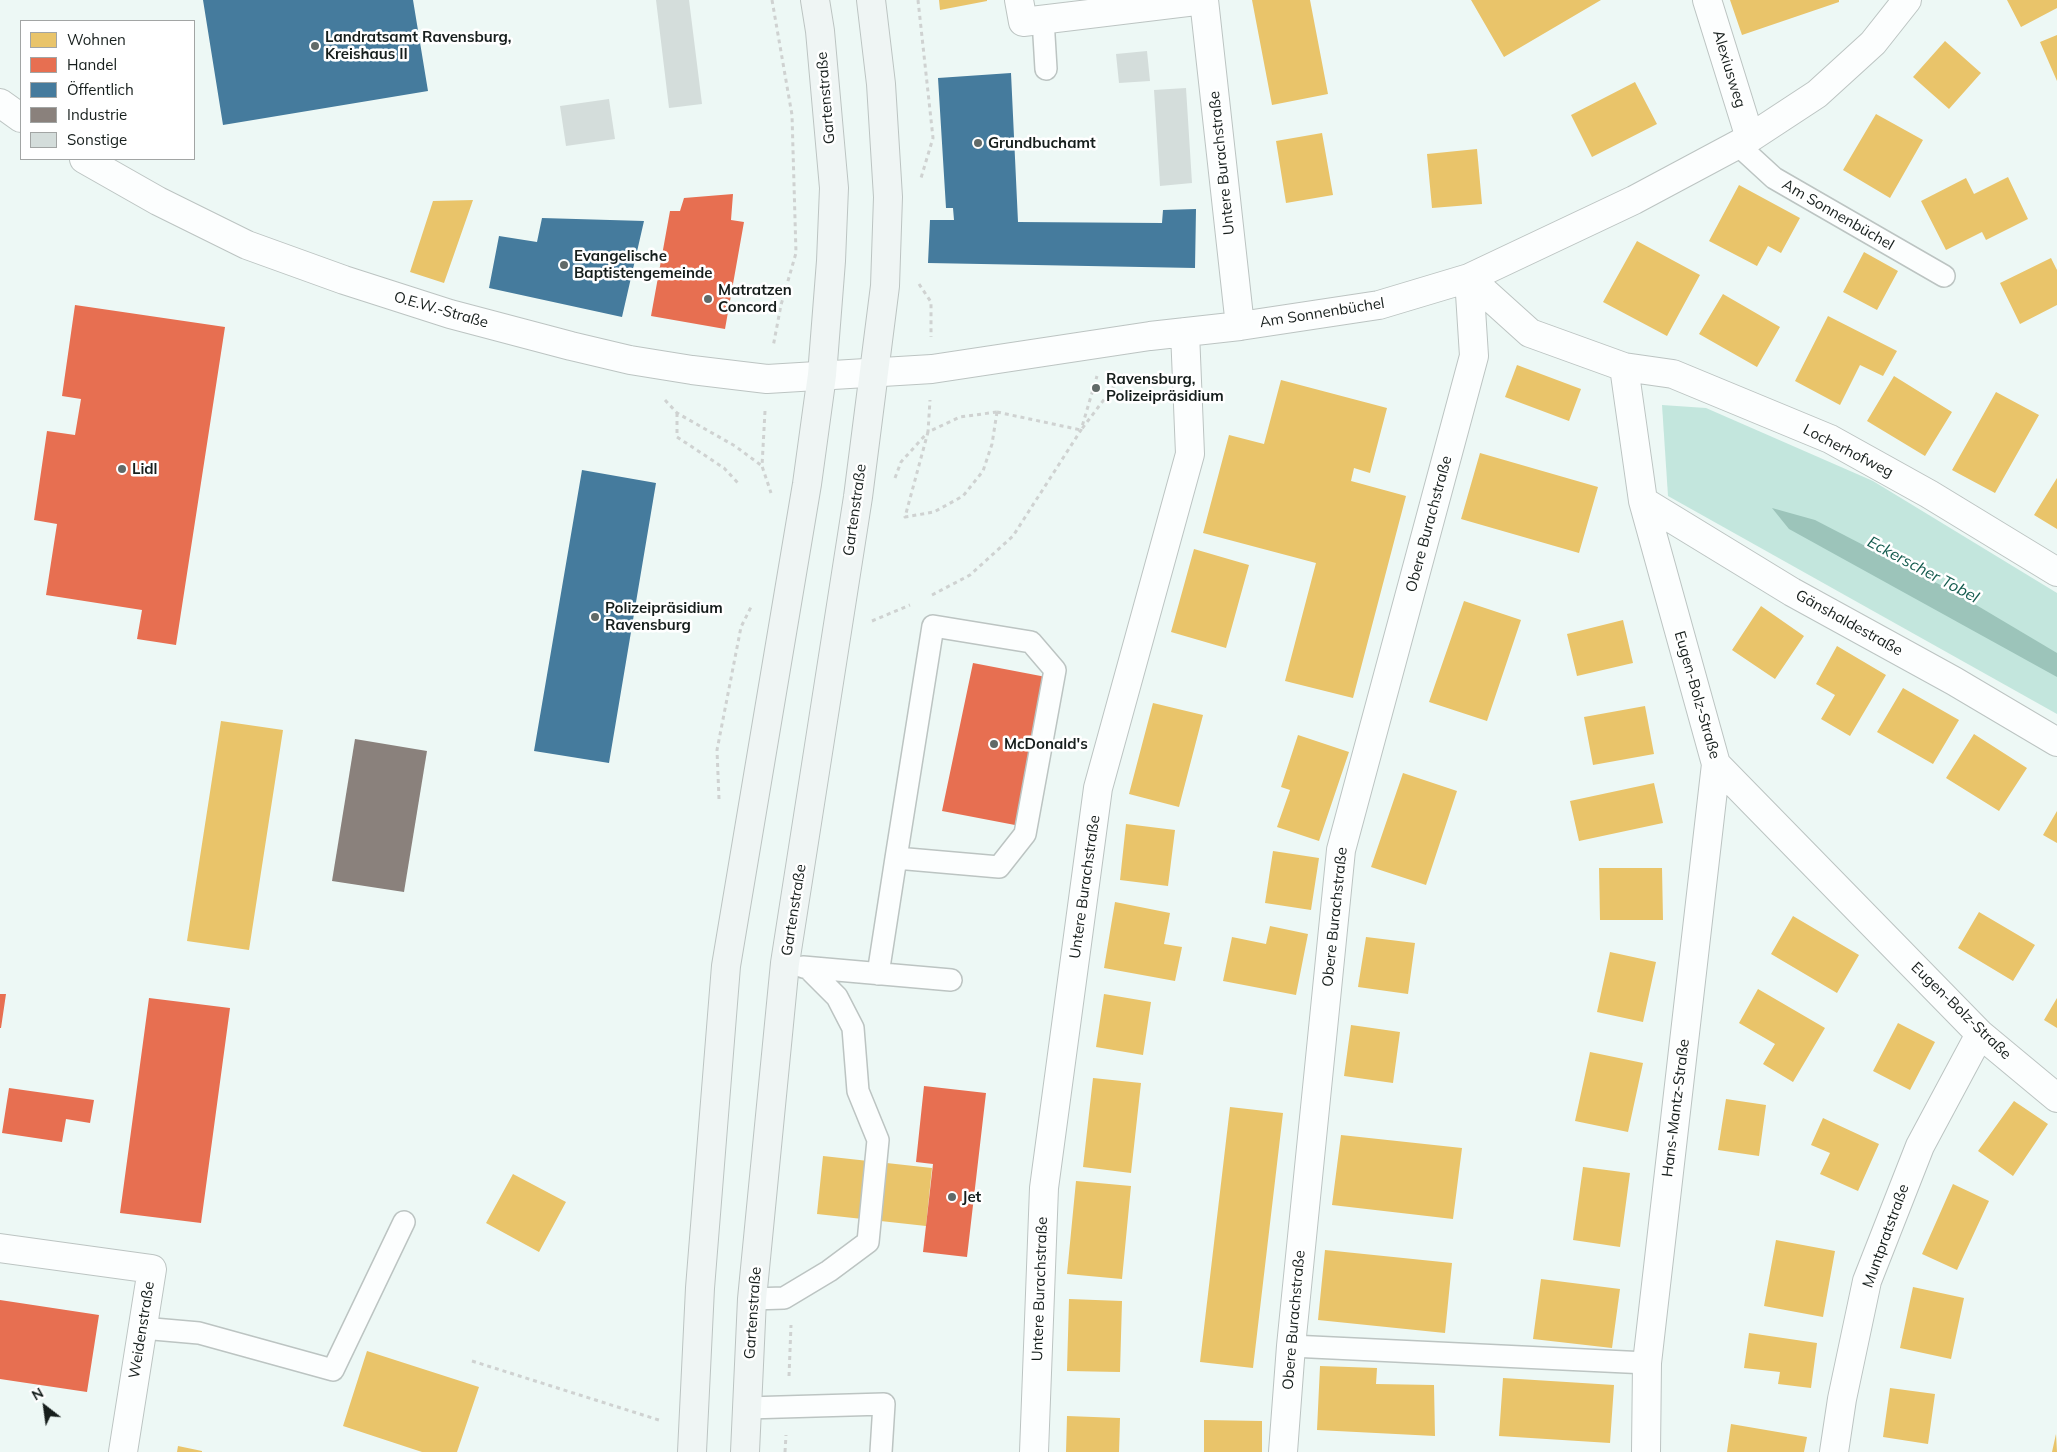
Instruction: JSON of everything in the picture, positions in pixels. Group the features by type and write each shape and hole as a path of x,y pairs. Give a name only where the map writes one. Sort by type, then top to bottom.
{"main road":[{"name":"Gartenstraße","path":"692,1452 700,1288 726,966 807,484 822,376 832,261 834,188 820,32 815,0"},
{"name":"Gartenstraße","path":"745,1452 752,1298 886,286 888,197 881,84 871,0"}],"street":[{"name":"Untere Burachstraße","path":"1018,0 1023,22 1204,0 1240,326"},
{"name":"Alexiusweg","path":"1707,0 1744,141"},
{"name":"Am Sonnenbüchel","path":"875,372 932,369 1150,336 1240,326 1379,305 1469,278 1634,200 1744,141 1817,94 1873,43 1907,0"},
{"path":"0,103 20,117"},
{"name":"O.E.W.-Straße","path":"86,160 158,202 248,245 344,280 450,314 630,360 674,368 767,379 822,376"},
{"path":"1469,278 1530,333 1624,367"},
{"name":"Obere Burachstraße","path":"1283,1452 1290,1346 1340,850 1474,356 1469,278"},
{"name":"Untere Burachstraße","path":"1034,1452 1044,1188 1098,788 1190,454 1185,332"},
{"name":"Eugen-Bolz-Straße","path":"1624,367 1643,501 1716,764 1980,1034 2057,1098"},
{"name":"Locherhofweg","path":"1624,367 1673,374 1830,439 1929,494 2057,572"},
{"path":"822,376 875,372"},
{"name":"Gänshaldestraße","path":"1643,501 1792,592 1954,681 2057,742"},
{"name":"Hans-Mantz-Straße","path":"1646,1452 1646,1363 1716,764"},
{"name":"Muntpratstraße","path":"1834,1452 1842,1399 1867,1281 1920,1146 1980,1034"},
{"name":"Weidenstraße","path":"0,1248 152,1270 123,1452"}],"lane":[{"path":"1043,19 1046,69"},
{"name":"Am Sonnenbüchel","path":"1744,141 1774,178 1944,276"},
{"path":"878,974 896,858 933,626 1030,642 1055,670 1025,834 999,866 896,858"},
{"path":"797,966 951,980"},
{"path":"752,1298 784,1298 830,1271 868,1242 878,1140 858,1091 854,1028 837,998 797,966"},
{"path":"142,1328 199,1333 333,1370 404,1222"},
{"path":"1290,1346 1646,1363"},
{"path":"747,1408 884,1404 881,1452"}],"path":[{"path":"931,596 970,575 1013,536 1081,430 1150,336"},
{"path":"1081,430 1096,384 1104,343"},
{"path":"996,412 992,444 983,472 963,496 934,512 905,517 928,432 960,417 996,412 1081,430"},
{"path":"738,483 724,468 677,437 677,413 728,441 762,466"},
{"path":"870,623 914,604"},
{"path":"472,1361 665,1422"}],"shaded area":[{"path":"1662,405 1706,408 1873,481 2057,593 2057,714 1668,496"},
{"path":"1772,508 1815,520 1956,593 2057,653 2057,677 1789,529"}],"building: Wohnen":[{"path":"939,0 987,0 987,1 940,10"},
{"path":"1252,0 1310,0 1328,94 1272,105"},
{"path":"1471,0 1601,0 1504,57"},
{"path":"1730,0 1839,0 1839,2 1742,35"},
{"path":"2007,0 2057,0 2057,8 2021,27"},
{"path":"2057,35 2057,81 2040,42"},
{"path":"1945,41 1981,73 1949,109 1913,77"},
{"path":"1635,82 1657,124 1592,157 1571,115"},
{"path":"1876,114 1923,140 1890,198 1843,170"},
{"path":"1322,133 1333,195 1286,203 1276,141"},
{"path":"1477,149 1482,204 1432,208 1427,154"},
{"path":"2008,177 2028,219 1986,240 1982,232 1946,250 1921,201 1966,178 1974,194"},
{"path":"1739,185 1800,218 1781,253 1768,246 1757,266 1709,241"},
{"path":"473,200 444,283 410,272 433,201"},
{"path":"1637,241 1700,275 1667,336 1603,302"},
{"path":"1864,252 1898,271 1877,310 1843,292"},
{"path":"2051,258 2057,270 2057,305 2020,324 2000,283"},
{"path":"1723,294 1780,327 1757,367 1699,334"},
{"path":"1828,316 1897,351 1883,376 1860,365 1840,405 1795,381"},
{"path":"1517,365 1581,389 1569,421 1505,397"},
{"path":"1894,376 1952,412 1925,456 1867,421"},
{"path":"1281,380 1387,408 1370,473 1354,468 1351,481 1406,496 1353,698 1285,681 1316,563 1203,533 1229,435 1264,444"},
{"path":"1996,392 2039,415 1995,493 1952,470"},
{"path":"1480,453 1598,487 1579,553 1461,519"},
{"path":"2057,478 2057,529 2034,515"},
{"path":"1194,549 1249,565 1226,648 1171,632"},
{"path":"1464,601 1521,620 1487,721 1429,702"},
{"path":"1761,606 1804,636 1775,679 1732,650"},
{"path":"1623,620 1633,663 1577,676 1567,634"},
{"path":"1837,646 1886,675 1850,736 1821,719 1835,695 1816,684"},
{"path":"1903,688 1959,720 1933,764 1877,732"},
{"path":"1153,703 1203,715 1179,807 1129,794"},
{"path":"1645,706 1654,754 1593,765 1584,717"},
{"path":"221,721 283,730 249,950 187,941"},
{"path":"1974,734 2027,768 1999,811 1946,778"},
{"path":"1298,735 1349,752 1319,841 1277,827 1290,790 1281,787"},
{"path":"1403,773 1457,791 1426,885 1371,867"},
{"path":"1654,783 1663,823 1579,841 1570,801"},
{"path":"2057,811 2057,843 2043,835"},
{"path":"1126,824 1175,830 1168,886 1120,880"},
{"path":"1273,851 1319,858 1311,910 1265,903"},
{"path":"1599,868 1662,868 1663,920 1600,920"},
{"path":"1115,902 1170,913 1164,944 1182,947 1175,981 1104,968"},
{"path":"1979,912 2035,945 2013,981 1958,948"},
{"path":"1793,916 1859,955 1837,993 1771,954"},
{"path":"1270,926 1308,934 1296,995 1223,981 1232,937 1266,944"},
{"path":"1366,937 1415,943 1408,994 1358,987"},
{"path":"1610,952 1656,962 1643,1022 1597,1012"},
{"path":"1758,989 1825,1028 1793,1082 1763,1064 1775,1044 1739,1023"},
{"path":"1104,994 1151,1002 1143,1055 1096,1047"},
{"path":"2057,998 2057,1028 2044,1020"},
{"path":"1898,1023 1935,1042 1910,1090 1873,1071"},
{"path":"1351,1025 1400,1032 1393,1083 1344,1076"},
{"path":"1590,1052 1643,1063 1628,1132 1575,1121"},
{"path":"1093,1078 1141,1083 1131,1173 1083,1167"},
{"path":"1726,1099 1766,1105 1759,1156 1718,1150"},
{"path":"2014,1101 2048,1124 2013,1176 1978,1151"},
{"path":"1230,1107 1283,1113 1253,1368 1200,1362"},
{"path":"1823,1118 1879,1144 1858,1191 1820,1174 1830,1153 1811,1145"},
{"path":"1341,1135 1462,1148 1453,1219 1332,1205"},
{"path":"823,1156 932,1168 926,1226 817,1214"},
{"path":"1583,1167 1630,1173 1620,1247 1573,1240"},
{"path":"513,1174 566,1202 539,1252 486,1223"},
{"path":"1076,1181 1131,1186 1122,1279 1067,1274"},
{"path":"1953,1184 1989,1201 1957,1270 1922,1254"},
{"path":"1776,1240 1835,1251 1823,1317 1764,1306"},
{"path":"1325,1250 1452,1263 1445,1333 1318,1320"},
{"path":"1541,1279 1620,1289 1612,1348 1533,1339"},
{"path":"1913,1287 1964,1298 1951,1359 1900,1348"},
{"path":"1069,1299 1122,1301 1120,1372 1067,1371"},
{"path":"1749,1333 1817,1343 1811,1388 1778,1384 1780,1372 1744,1368"},
{"path":"367,1351 479,1387 457,1452 422,1452 343,1426"},
{"path":"1320,1366 1377,1368 1376,1384 1434,1385 1435,1436 1317,1430"},
{"path":"1503,1378 1614,1385 1610,1443 1499,1436"},
{"path":"1890,1388 1935,1394 1928,1444 1883,1437"},
{"path":"1067,1416 1120,1418 1119,1452 1066,1452"},
{"path":"1204,1420 1262,1421 1262,1452 1204,1452"},
{"path":"1731,1424 1807,1437 1804,1452 1727,1452"},
{"path":"2056,1434 2057,1452 2052,1452"},
{"path":"178,1446 202,1451 202,1452 177,1452"}],"building: Handel":[{"path":"733,194 731,220 744,222 725,329 651,316 670,211 680,211 684,198"},
{"name":"Lidl","path":"75,305 225,327 176,645 137,639 142,610 46,595 57,524 34,520 47,431 75,435 81,399 62,396"},
{"name":"McDonald's","path":"973,663 1046,677 1015,825 942,811"},
{"path":"0,994 6,994 1,1028 0,1028"},
{"path":"149,998 230,1008 201,1223 120,1213"},
{"name":"Jet","path":"924,1086 986,1093 967,1257 923,1252 933,1164 916,1162"},
{"path":"9,1088 94,1100 90,1123 66,1119 62,1142 2,1133"},
{"path":"0,1300 99,1315 87,1392 0,1379"}],"building: Öffentlich":[{"name":"Landratsamt Ravensburg, Kreishaus II","path":"203,0 413,0 428,91 223,125"},
{"name":"Grundbuchamt","path":"1011,73 1018,222 1162,223 1163,210 1196,209 1195,268 928,263 930,220 954,220 953,208 946,208 938,78"},
{"name":"Evangelische Baptistengemeinde","path":"542,218 644,221 622,317 489,288 499,236 537,242"},
{"name":"Polizeipräsidium Ravensburg","path":"582,470 656,483 609,763 534,751"}],"building: Industrie":[{"path":"355,739 427,751 404,892 332,881"}],"building: Sonstige":[{"path":"656,0 689,0 702,104 669,108"},
{"path":"1147,51 1150,81 1119,83 1116,54"},
{"path":"1186,88 1192,183 1160,186 1154,90"},
{"path":"609,99 615,139 566,146 560,106"}],"place":[{"name":"Landratsamt Ravensburg, Kreishaus II","path":"315,46"},
{"name":"Grundbuchamt","path":"978,143"},
{"name":"Evangelische Baptistengemeinde","path":"564,265"},
{"name":"Matratzen Concord","path":"708,299"},
{"name":"Ravensburg, Polizeipräsidium","path":"1096,388"},
{"name":"Lidl","path":"122,469"},
{"name":"Polizeipräsidium Ravensburg","path":"595,617"},
{"name":"McDonald's","path":"994,744"},
{"name":"Jet","path":"952,1197"}],"water label":[{"name":"Eckerscher Tobel","path":"1923,570"}]}
